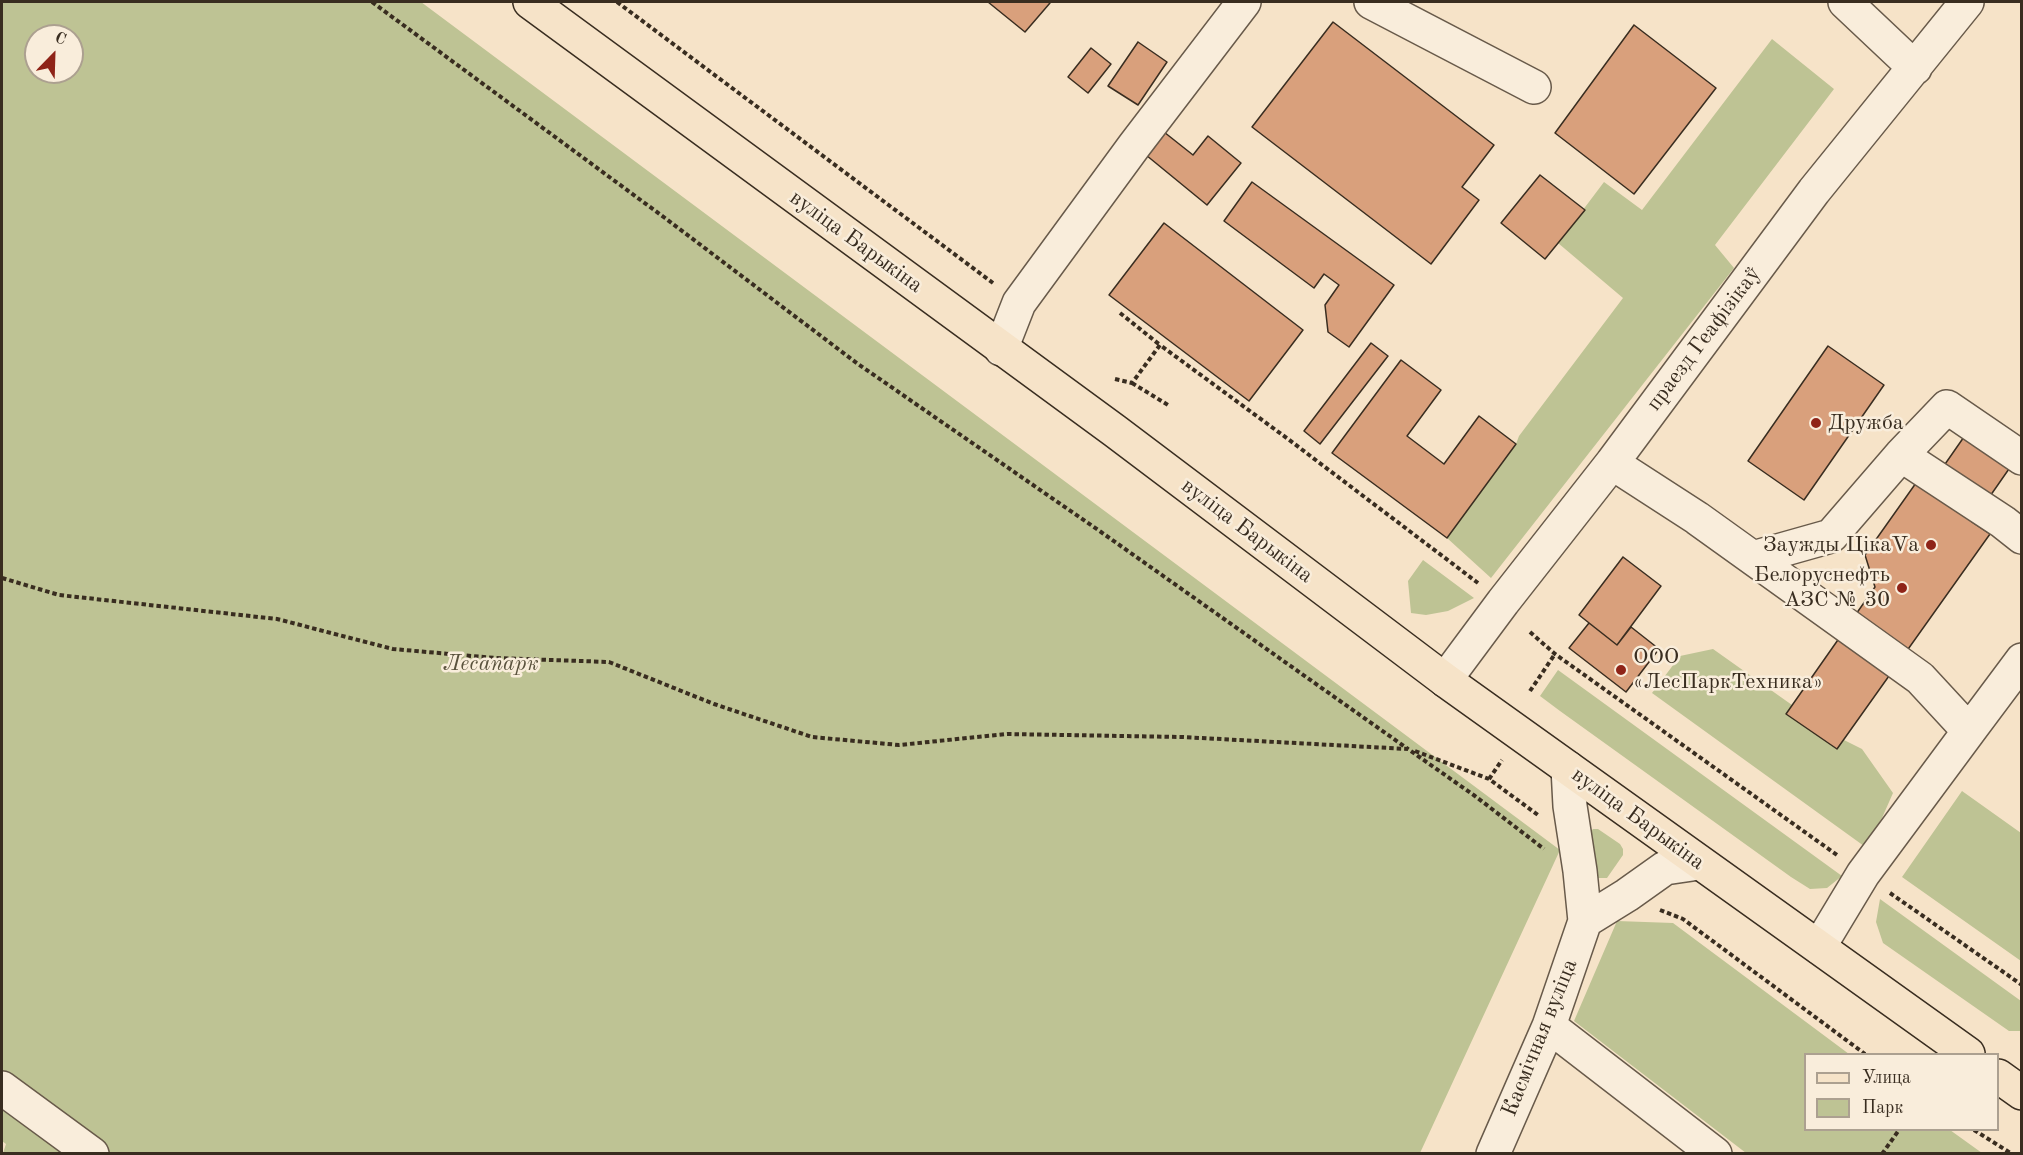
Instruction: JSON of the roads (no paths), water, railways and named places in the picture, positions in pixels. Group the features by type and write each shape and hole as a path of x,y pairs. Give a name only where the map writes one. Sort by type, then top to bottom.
{"main road":[{"name":"вуліца Барыкіна","path":"530,2 1115,431 1445,680 1967,1053"}],"street":[{"path":"1001,349 1019,303 1134,146 1244,2"},
{"path":"1371,2 1534,87"},
{"path":"1845,2 1915,68"},
{"name":"праезд Геафізікаў","path":"1445,680 1612,463 1814,192 1967,2"},
{"path":"1753,558 1831,536 1901,455 1947,407 2022,458"},
{"path":"1901,455 2022,537"},
{"path":"1612,463 1697,518 1920,678 1969,731"},
{"path":"1819,947 1863,874 2022,660"},
{"name":"Касмічная вуліца","path":"1493,1154 1550,1026 1585,921 1570,806 1568,768"},
{"path":"1585,921 1622,899 1665,868 1699,863"},
{"path":"1550,1026 1715,1154"},
{"path":"2,1088 92,1154"}],"place":[{"name":"Дружба","path":"1816,423"},
{"name":"Заужды ЦікаVа","path":"1931,545"},
{"name":"Белоруснефть АЗС № 30","path":"1902,588"},
{"name":"ООО «ЛесПаркТехника»","path":"1621,670"}],"park label":[{"name":"Лесапарк","path":"491,664"}]}
